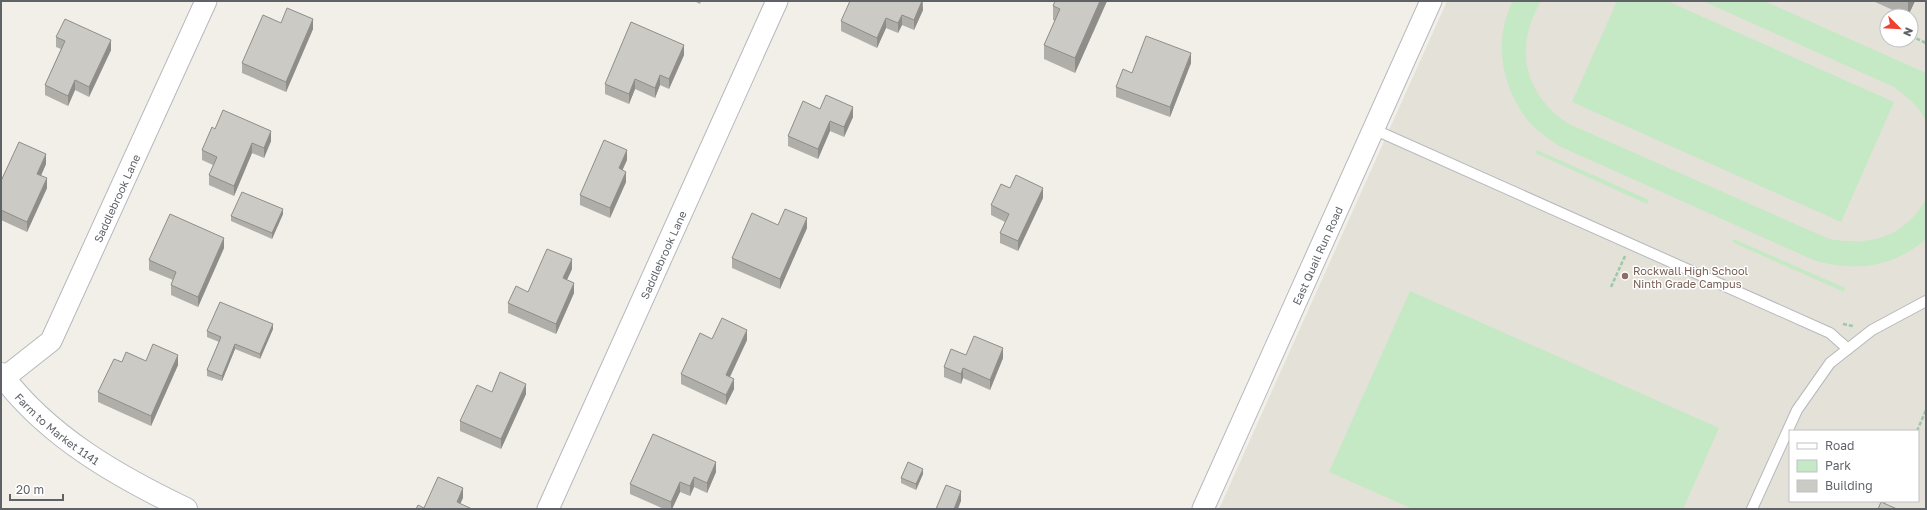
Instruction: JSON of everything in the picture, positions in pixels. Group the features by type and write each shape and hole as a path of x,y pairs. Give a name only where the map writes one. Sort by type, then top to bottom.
{"street":[{"name":"Saddlebrook Lane","path":"3,376 51,341 206,1"},
{"name":"Saddlebrook Lane","path":"548,509 777,1"},
{"name":"East Quail Run Road","path":"1203,509 1431,1"},
{"name":"Farm to Market 1141","path":"3,376 24,401 92,458 138,486 186,509"}],"lane":[{"path":"1373,129 1830,333 1848,349"},
{"path":"1752,509 1797,410 1830,363 1872,330 1926,301"}],"path":[{"path":"1917,430 1926,410"}],"shaded area":[{"name":"Rockwall High School Ninth Grade Campus","path":"1447,1 1926,1 1926,509 1219,509"}],"green space":[{"path":"1513,1 1541,1 1533,18 1528,35 1526,52 1528,68 1533,84 1541,99 1553,112 1569,124 1829,239 1858,241 1872,240 1885,236 1896,231 1907,223 1926,199 1926,239 1901,256 1874,265 1846,266 1816,261 1559,146 1532,125 1513,97 1507,82 1503,66 1503,33 1507,16"},
{"path":"1617,1 1667,1 1894,102 1841,222 1572,102"},
{"path":"1703,1 1764,1 1926,73 1926,121 1916,106 1894,87"},
{"path":"1537,150 1649,200 1647,204 1535,153"},
{"path":"1734,239 1845,288 1844,292 1732,242"},
{"path":"1410,291 1719,428 1683,509 1413,509 1329,472"}],"building":[{"path":"850,1 922,1 914,20 902,15 898,23 886,18 877,38 841,21"},
{"path":"1055,1 1100,1 1075,58 1044,45 1060,9 1053,6"},
{"path":"287,8 313,19 286,82 242,63 263,15 281,23"},
{"path":"65,19 111,40 89,87 75,80 68,96 45,85 65,41 56,37"},
{"path":"631,22 684,45 669,79 660,75 655,88 635,79 629,94 605,84"},
{"path":"1146,36 1191,53 1170,107 1116,87 1123,69 1132,73"},
{"path":"826,95 853,107 844,127 830,121 818,149 788,136 803,101 820,109"},
{"path":"223,110 271,131 264,148 252,143 234,186 209,175 217,157 202,150 212,127 215,129"},
{"path":"604,140 627,150 619,168 626,172 610,208 580,195"},
{"path":"19,142 46,154 37,174 47,178 27,222 1,210 1,181"},
{"path":"1016,175 1043,188 1018,241 1000,233 1009,214 991,205 1001,184 1010,188"},
{"path":"242,192 283,209 272,233 231,216"},
{"path":"785,209 807,218 780,279 732,258 752,213 778,225"},
{"path":"170,214 224,238 198,297 171,285 176,272 149,260"},
{"path":"547,249 572,259 563,278 574,283 556,324 508,303 516,286 528,292"},
{"path":"220,302 273,324 260,354 235,344 222,376 207,370 221,337 207,331"},
{"path":"722,318 747,330 726,375 734,379 726,395 681,374 700,333 712,339"},
{"path":"974,336 1003,348 990,380 963,368 961,374 944,367 951,349 966,355"},
{"path":"153,344 178,355 151,416 98,392 114,359 122,362 126,352 146,361"},
{"path":"500,372 526,384 501,439 460,421 477,385 492,392"},
{"path":"653,434 716,462 707,483 694,477 690,486 680,482 671,502 630,484"},
{"path":"908,462 923,469 916,484 901,478"},
{"path":"438,477 463,488 457,502 472,509 416,509 418,505 424,508"},
{"path":"946,485 961,491 954,509 936,509"},
{"path":"1881,502 1897,509 1878,509"}],"place":[{"name":"Rockwall High School Ninth Grade Campus","path":"1625,276"}]}
